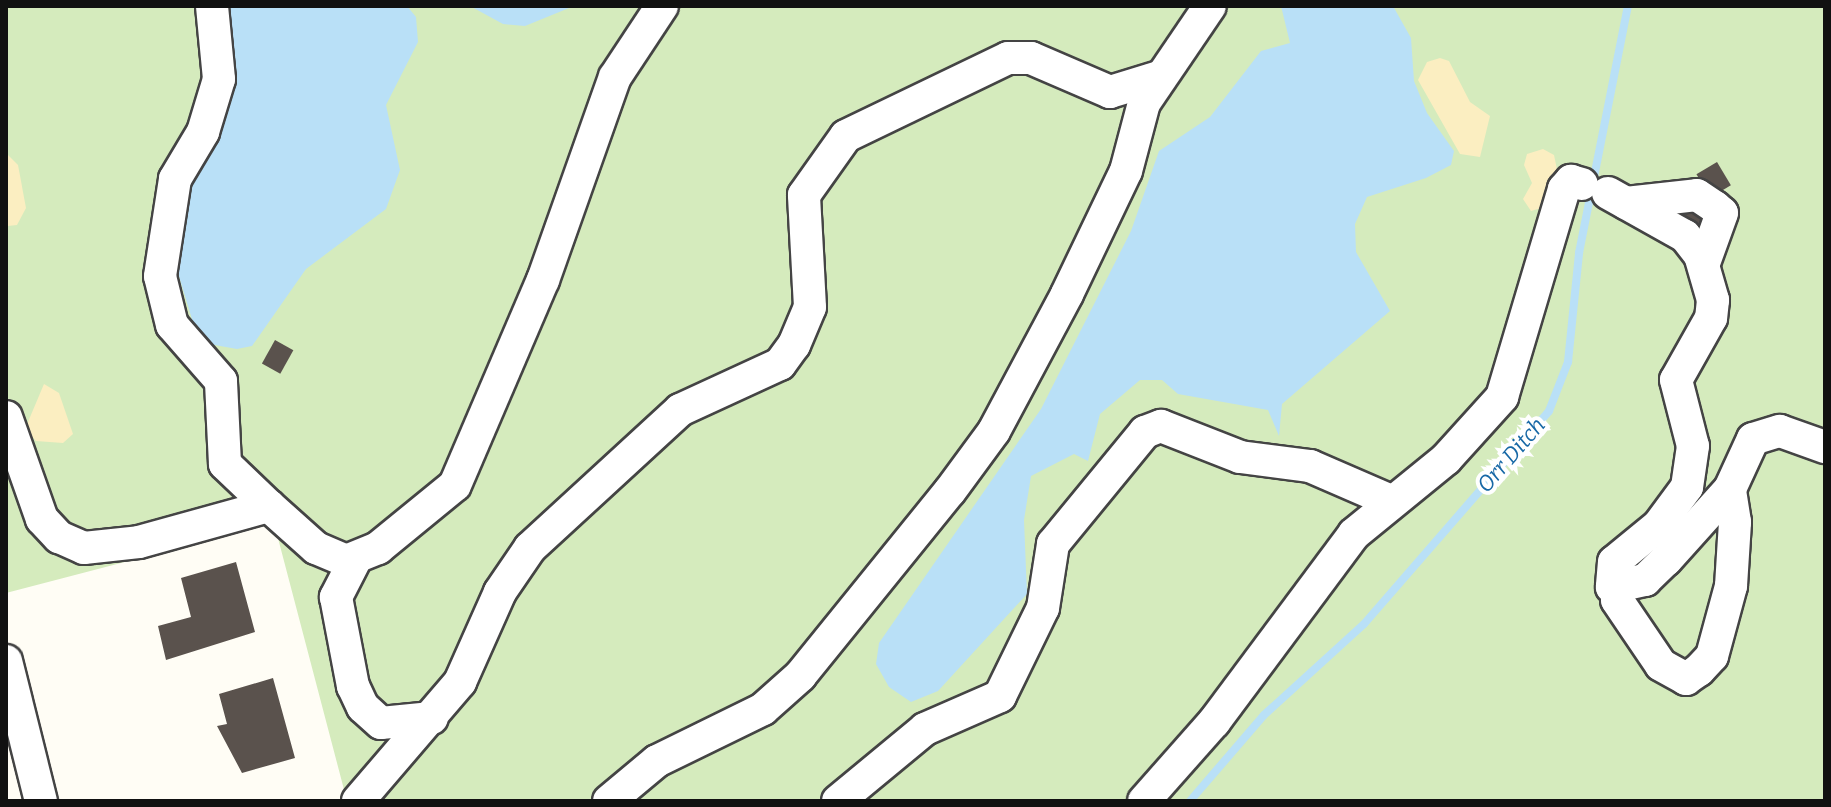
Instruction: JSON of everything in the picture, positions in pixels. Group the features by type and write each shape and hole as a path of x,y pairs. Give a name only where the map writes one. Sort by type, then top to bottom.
{"street":[{"path":"212,6 219,79 203,132 175,179 160,276 172,325 221,381 225,464 316,548 334,558 355,560"},
{"path":"432,718 381,723 363,707 336,597 355,560 455,485 467,465 543,280 615,77 662,6"},
{"path":"609,801 657,761 763,709 800,676 950,491 994,431 1067,294 1126,171 1145,89 1210,6"},
{"path":"358,801 460,682 500,592 530,548 680,410 780,364 794,345 810,307 804,195 846,136 1008,58 1031,58 1091,89 1145,89"},
{"path":"1144,801 1214,722 1354,534 1446,459 1502,397 1564,189 1571,181 1606,193 1685,236 1704,263"},
{"path":"1606,193 1697,195 1722,213 1704,263 1711,318 1676,380 1693,446 1687,487 1659,525 1614,562 1609,574 1619,589 1617,600 1661,665 1686,679 1712,656 1731,586 1735,522 1730,489"},
{"path":"6,417 42,519 59,537 84,548 139,542 269,506"},
{"path":"838,801 925,729 1000,696 1043,608 1053,544 1145,432 1161,426 1240,457 1310,466 1391,501"},
{"path":"1619,589 1645,580 1730,489 1753,439 1780,431 1825,447"},
{"path":"6,661 41,801"}],"green space":[{"path":"6,6 1825,6 1825,801 347,801 274,523 6,593"}],"sand":[{"path":"1440,58 1449,61 1470,102 1490,116 1480,157 1460,154 1418,80 1427,62"},
{"path":"1543,149 1554,155 1558,174 1548,206 1531,211 1523,199 1532,183 1524,165 1527,154"},
{"path":"6,153 18,165 26,208 17,225 8,226"},
{"path":"44,384 59,393 73,434 63,443 36,441 25,429"}],"water":[{"path":"217,6 407,6 416,17 418,42 386,105 400,170 386,209 306,269 252,346 237,349 209,344 194,326 172,253 176,210 198,160"},
{"path":"470,6 574,6 525,26 503,24"},
{"path":"1281,6 1393,6 1411,38 1414,81 1427,113 1454,151 1451,165 1426,178 1367,197 1355,224 1356,252 1390,311 1282,404 1279,436 1268,410 1178,394 1162,380 1140,380 1100,414 1088,461 1074,454 1031,476 1024,520 1027,594 938,691 911,702 889,687 876,664 879,643 1041,409 1131,231 1159,151 1210,117 1261,51 1290,43"}],"building":[{"path":"1717,162 1731,185 1710,198 1696,174"},
{"path":"1691,204 1715,216 1705,236 1681,224"},
{"path":"275,340 293,350 280,374 262,364"},
{"path":"236,562 255,632 166,660 158,626 191,617 181,578"},
{"path":"273,678 295,758 242,773 217,726 227,724 219,694"}],"waterway":[{"name":"Orr Ditch","path":"1190,801 1264,715 1364,624 1549,411 1568,362 1579,253 1628,6"}]}
